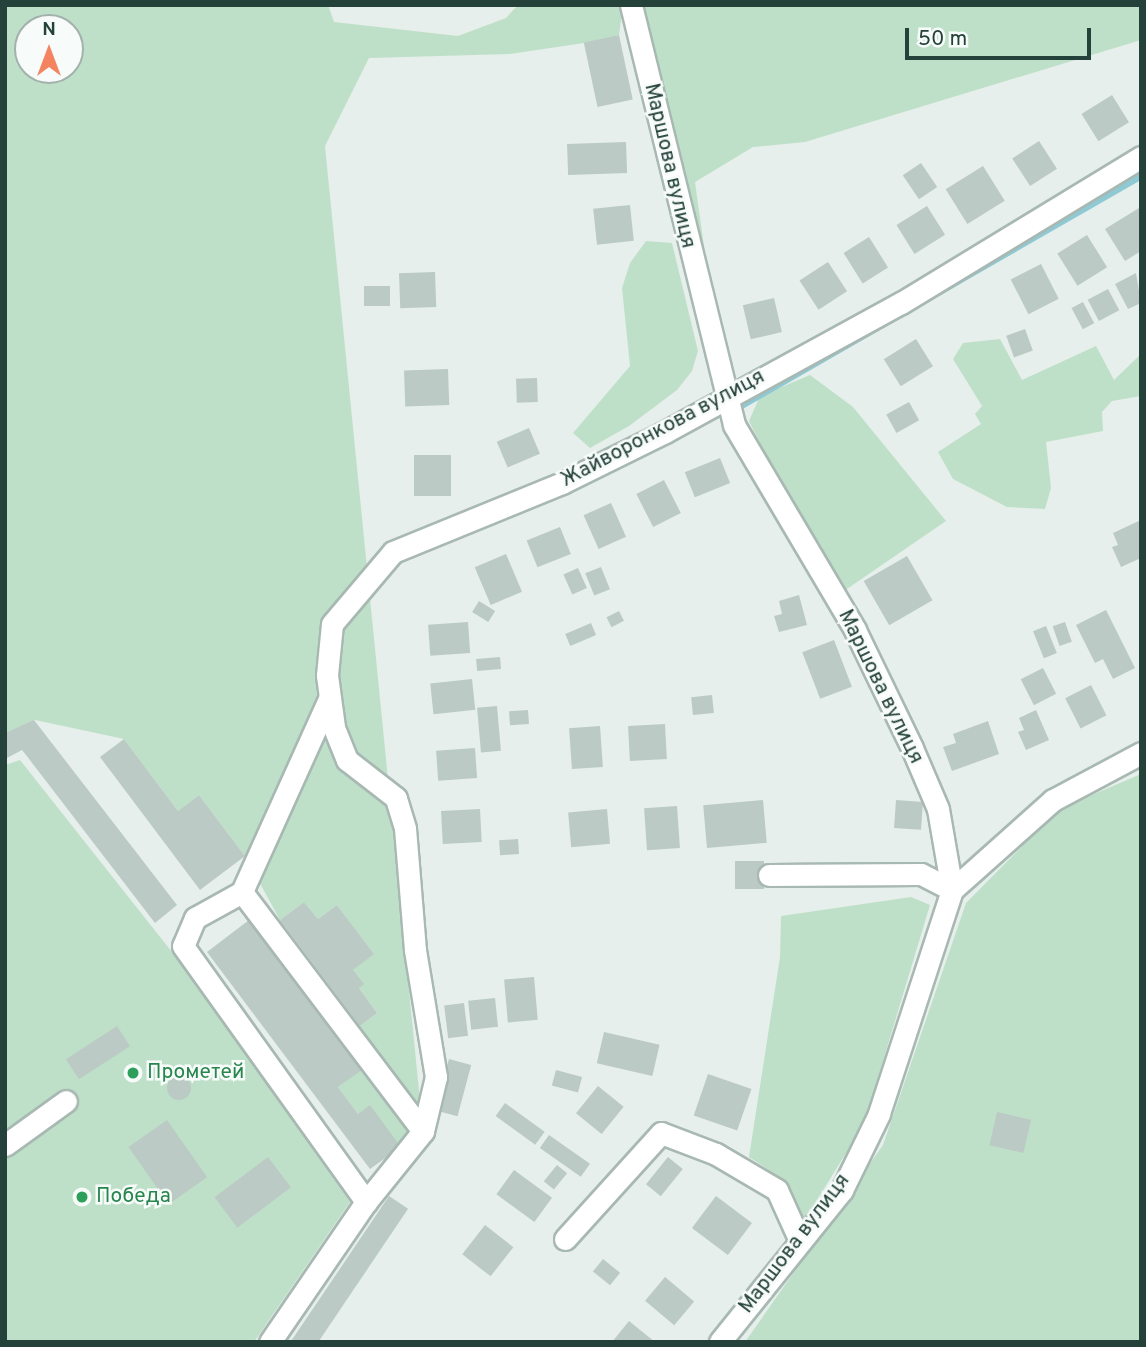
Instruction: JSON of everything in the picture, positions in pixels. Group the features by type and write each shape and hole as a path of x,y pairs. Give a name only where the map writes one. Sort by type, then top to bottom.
{"street":[{"name":"Маршова вулиця","path":"631,5 723,396 750,455 855,629 912,748 938,810 952,890 879,1115 842,1190 720,1342"},
{"name":"Жайворонкова вулиця","path":"422,1131 436,1077 433,1043 415,950 405,828 396,797 347,760 334,727 330,696 332,624 393,552 562,483 665,432 723,396 901,303 1141,157"},
{"path":"330,696 242,892 195,918 183,946 366,1202"},
{"path":"769,875 921,874 952,890 1053,800 1141,754"},
{"path":"242,892 422,1131 366,1202 270,1342"},
{"path":"5,1146 66,1101"},
{"path":"565,1239 661,1133 716,1154 777,1190 800,1241"}],"green space":[{"path":"5,5 328,5 334,22 458,36 506,18 518,5 623,5 619,35 584,43 510,54 369,58 325,146 423,1131 401,1147 358,1114 338,1087 362,1069 360,1026 377,1013 359,988 353,970 373,953 337,905 318,919 304,902 280,920 245,856 199,795 178,811 124,739 35,720 5,733"},
{"path":"642,5 1141,5 1141,40 805,142 753,147 695,182 712,304"},
{"path":"646,241 672,243 698,351 692,371 677,390 629,426 590,448 573,433 630,366 622,288 630,263"},
{"path":"1000,339 1022,380 1096,346 1114,380 1141,354 1141,396 1112,401 1102,412 1103,431 1046,442 1051,488 1045,509 1007,507 953,479 938,452 981,424 975,414 982,406 953,359 963,343"},
{"path":"810,375 853,407 946,521 841,593 803,533 749,421 760,396"},
{"name":"Прометей","path":"20,760 187,971 350,1202 254,1342 5,1342 5,765"},
{"path":"1141,774 1141,1342 745,1342 883,1145 966,903 1059,809"},
{"path":"911,897 930,905 864,1124 801,1226 784,1180 749,1157 780,957 781,916"}],"building":[{"path":"619,35 633,100 598,107 584,42"},
{"path":"1112,95 1129,122 1098,141 1081,114"},
{"path":"1039,141 1057,169 1030,186 1012,158"},
{"path":"626,142 627,173 568,175 567,144"},
{"path":"921,163 937,187 919,199 903,175"},
{"path":"983,166 1005,201 967,224 946,189"},
{"path":"630,205 634,241 597,245 593,209"},
{"path":"927,206 945,235 914,254 896,225"},
{"path":"1139,208 1141,251 1125,261 1105,229"},
{"path":"1087,235 1107,267 1077,286 1057,254"},
{"path":"869,237 888,268 863,283 844,253"},
{"path":"828,262 847,291 819,310 799,281"},
{"path":"1041,264 1059,299 1028,314 1011,279"},
{"path":"435,272 436,307 400,308 399,273"},
{"path":"1136,273 1141,303 1128,309 1115,284"},
{"path":"364,286 390,286 390,306 364,306"},
{"path":"1108,289 1119,310 1099,321 1088,300"},
{"path":"774,298 782,332 751,339 743,305"},
{"path":"1083,302 1094,323 1083,329 1072,308"},
{"path":"1025,329 1033,351 1014,357 1006,336"},
{"path":"916,339 933,366 901,386 884,359"},
{"path":"448,369 449,405 405,407 404,371"},
{"path":"537,378 538,402 517,403 516,379"},
{"path":"909,402 919,420 896,433 886,415"},
{"path":"529,428 540,454 508,467 497,442"},
{"path":"414,455 451,455 451,496 414,496"},
{"path":"720,458 730,483 695,497 685,472"},
{"path":"664,480 681,513 653,527 636,494"},
{"path":"611,503 626,537 599,549 584,515"},
{"path":"1141,520 1141,558 1121,567 1112,547 1118,545 1113,533"},
{"path":"560,527 571,554 537,567 527,540"},
{"path":"506,554 522,592 491,605 475,567"},
{"path":"907,556 932,600 889,625 864,581"},
{"path":"601,567 610,589 594,596 585,573"},
{"path":"578,568 587,588 572,595 563,575"},
{"path":"799,595 807,625 779,632 774,616 782,614 779,601"},
{"path":"479,601 495,611 488,622 472,612"},
{"path":"1106,610 1135,668 1113,679 1103,659 1095,663 1076,625"},
{"path":"619,611 624,621 612,627 607,617"},
{"path":"468,622 470,653 430,656 428,625"},
{"path":"1065,622 1072,642 1060,646 1053,626"},
{"path":"591,623 596,635 570,646 565,634"},
{"path":"1046,626 1057,653 1044,658 1033,631"},
{"path":"834,640 852,687 820,699 802,652"},
{"path":"500,657 501,669 477,671 476,659"},
{"path":"1043,668 1056,694 1034,705 1021,679"},
{"path":"472,679 475,710 433,714 430,683"},
{"path":"1091,685 1106,715 1081,728 1065,698"},
{"path":"712,695 714,713 693,715 691,697"},
{"path":"497,706 501,751 481,753 477,708"},
{"path":"528,710 529,724 510,725 509,711"},
{"path":"1036,710 1049,740 1026,750 1018,732 1024,730 1019,718"},
{"path":"34,720 177,905 155,923 22,750 5,759 5,733"},
{"path":"988,721 999,754 952,771 943,747 956,743 953,734"},
{"path":"665,724 667,759 630,761 628,726"},
{"path":"600,726 603,767 572,769 569,728"},
{"path":"124,739 178,811 199,795 245,856 200,890 100,757"},
{"path":"475,748 477,778 438,781 436,751"},
{"path":"763,800 767,843 707,848 703,805"},
{"path":"896,800 923,802 921,830 894,828"},
{"path":"677,806 680,848 647,850 644,808"},
{"path":"480,809 482,842 443,844 441,811"},
{"path":"607,809 610,844 571,847 568,812"},
{"path":"518,839 519,854 500,855 499,840"},
{"path":"735,861 764,861 764,889 735,889"},
{"path":"304,902 318,919 337,905 374,954 353,970 364,984 359,988 377,1013 360,1026 280,920"},
{"path":"249,920 362,1070 338,1087 358,1114 370,1105 401,1147 370,1169 207,952"},
{"path":"534,977 538,1020 508,1022 504,980"},
{"path":"495,998 498,1027 471,1030 468,1001"},
{"path":"464,1003 468,1036 448,1038 444,1005"},
{"path":"117,1026 130,1046 79,1079 66,1059"},
{"path":"604,1032 660,1045 652,1076 597,1063"},
{"path":"449,1059 471,1065 457,1116 435,1110"},
{"path":"556,1070 582,1077 578,1092 552,1085"},
{"path":"708,1074 751,1089 737,1131 694,1116"},
{"path":"179,1076 188,1079 191,1088 188,1097 179,1100 170,1097 167,1088 170,1079"},
{"path":"598,1086 624,1107 602,1134 576,1113"},
{"path":"505,1103 545,1132 535,1145 496,1116"},
{"path":"997,1112 1031,1120 1023,1153 989,1145"},
{"path":"167,1120 207,1177 169,1204 128,1147"},
{"path":"549,1135 590,1164 581,1177 540,1148"},
{"path":"268,1157 291,1187 237,1228 214,1197"},
{"path":"668,1157 683,1169 661,1196 646,1184"},
{"path":"557,1165 567,1173 554,1190 544,1181"},
{"path":"514,1170 552,1198 534,1222 496,1194"},
{"path":"389,1196 408,1209 318,1342 291,1342"},
{"path":"716,1196 752,1223 728,1255 692,1228"},
{"path":"485,1225 513,1247 491,1276 462,1254"},
{"path":"603,1259 620,1273 610,1285 593,1271"},
{"path":"665,1277 694,1301 674,1325 645,1301"},
{"path":"629,1321 655,1342 612,1342"}],"waterway":[{"path":"743,404 1141,175"}],"place":[{"name":"Прометей","path":"133,1073"},
{"name":"Победа","path":"82,1197"}]}
